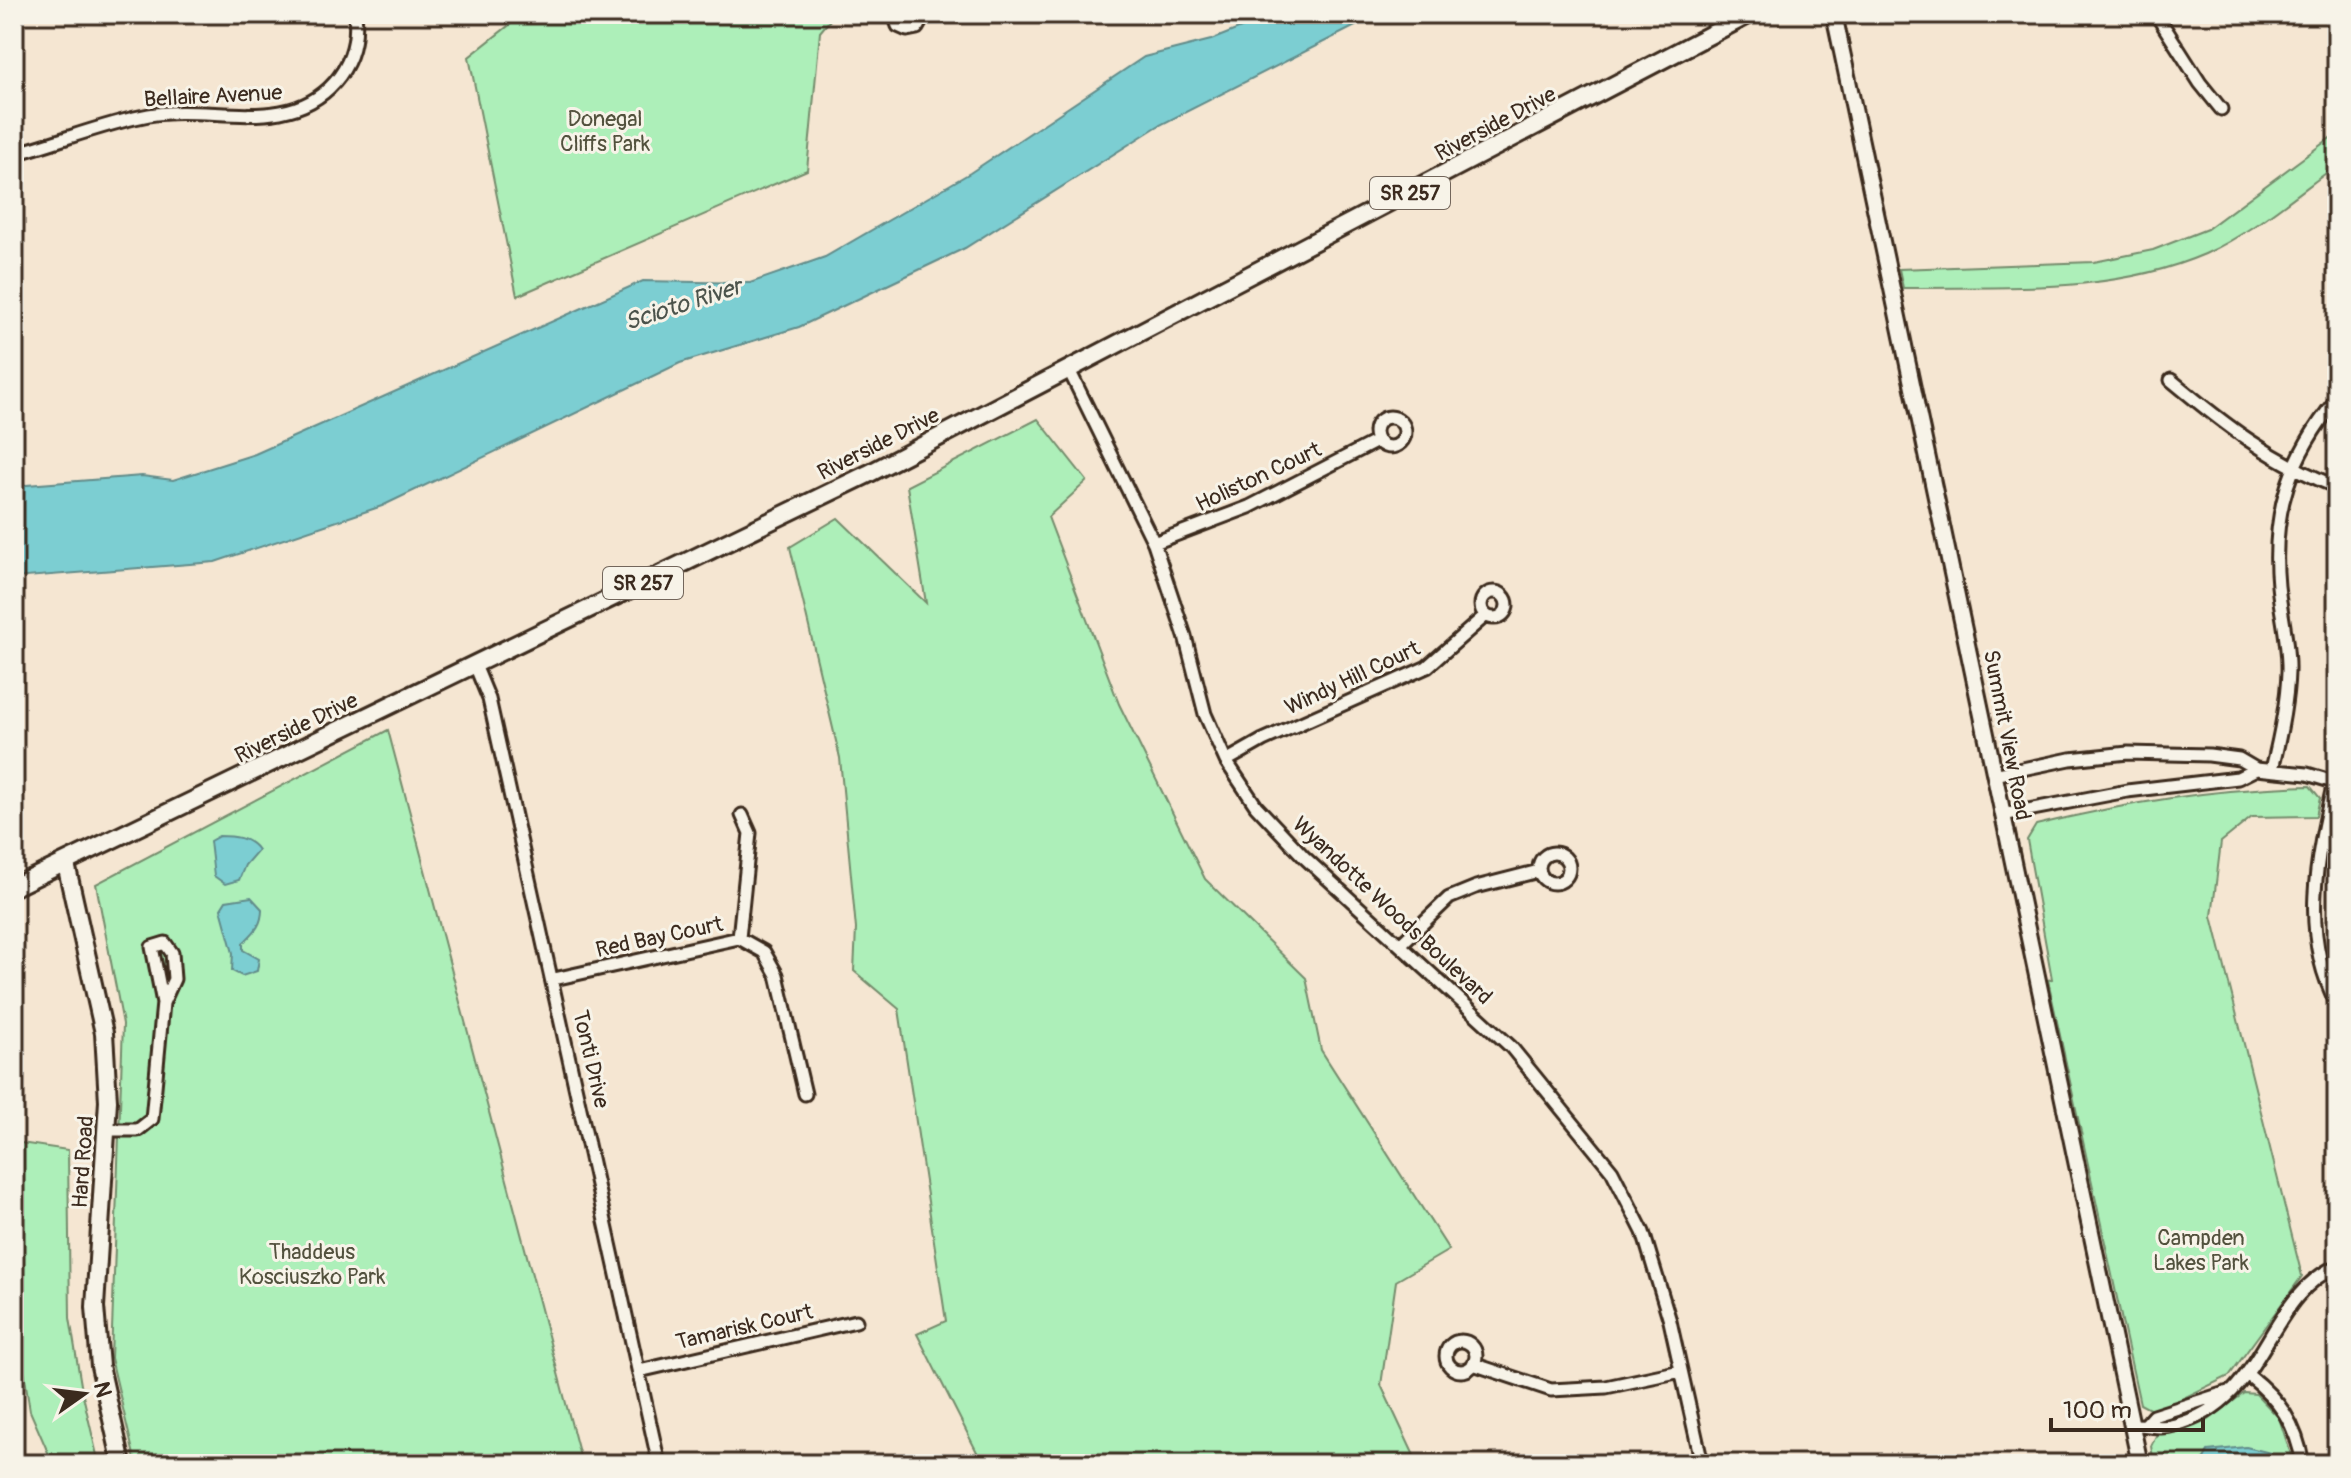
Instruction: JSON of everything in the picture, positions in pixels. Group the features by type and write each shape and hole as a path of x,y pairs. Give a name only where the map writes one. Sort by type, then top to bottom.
{"main road":[{"name":"Riverside Drive","path":"14,887 868,474 1750,14"},
{"name":"Hard Road","path":"66,864 104,1033 106,1130 95,1307 100,1366 122,1464"}],"street":[{"name":"Bellaire Avenue","path":"14,154 150,115 197,111 270,115 308,105 325,93 349,63 354,48 355,14"},
{"path":"894,14 898,26 907,30 921,24 925,14"},
{"name":"Summit View Road","path":"1834,14 2002,815 2139,1425 2140,1464"},
{"path":"2156,14 2200,83 2221,109"},
{"name":"Wyandotte Woods Boulevard","path":"1069,370 1154,543 1185,636 1205,714 1226,761 1265,816 1304,857 1511,1047 1612,1171 1643,1232 1681,1371 1702,1464"},
{"path":"2171,380 2234,433 2292,470 2337,487"},
{"path":"2272,769 2284,719 2288,671 2276,545 2280,510 2292,470 2311,430 2337,399"},
{"name":"Holiston Court","path":"1154,543 1249,507 1377,441"},
{"name":"Windy Hill Court","path":"1226,761 1263,740 1427,667 1486,615"},
{"name":"Tonti Drive","path":"475,665 489,699 554,979 659,1464"},
{"path":"1994,775 2070,759 2128,753 2209,755 2239,759 2256,769"},
{"path":"2002,815 2127,791 2238,778 2256,769 2272,769 2335,782 2315,875 2313,908 2320,962 2337,1004"},
{"path":"739,938 750,833 742,815"},
{"path":"1400,945 1449,898 1539,871"},
{"name":"Red Bay Court","path":"554,979 739,938 764,952 777,975 805,1094"},
{"path":"106,1130 138,1130 150,1124 159,1068 163,1003"},
{"path":"2139,1425 2153,1416 2228,1392 2248,1375 2292,1303 2311,1283 2337,1266"},
{"name":"Tamarisk Court","path":"639,1371 856,1321"},
{"path":"1473,1364 1551,1390 1606,1387 1681,1371"},
{"path":"2248,1375 2281,1404 2293,1426 2303,1464"}],"green space":[{"name":"Donegal Cliffs Park","path":"835,14 820,32 807,170 517,296 469,57 522,15"},
{"path":"2337,133 2337,165 2239,236 2205,254 2169,267 2132,276 2056,286 1903,288 1899,269 2094,262 2153,250 2207,229"},
{"path":"1038,419 1087,481 1048,517 1119,704 1205,879 1306,978 1321,1050 1449,1250 1396,1281 1381,1385 1418,1464 983,1464 917,1334 946,1321 899,1009 854,971 856,929 840,758 790,547 838,518 926,603 907,486"},
{"name":"Thaddeus Kosciuszko Park","path":"388,730 582,1464 136,1464 111,1358 123,1024 96,884"},
{"name":"Campden Lakes Park","path":"2310,786 2320,798 2316,816 2252,817 2221,842 2212,916 2302,1276 2229,1376 2155,1412 2140,1404 2048,980 2052,979 2027,840 2036,825 2105,810 2205,794"},
{"path":"14,1142 68,1150 70,1318 82,1391 99,1464 53,1464 30,1411 14,1306"},
{"path":"2244,1393 2256,1394 2279,1418 2294,1464 2154,1464 2151,1446 2157,1434 2207,1421"}],"water":[{"name":"Scioto River","path":"1276,14 1379,14 1158,126 965,248 799,327 680,363 382,506 215,562 14,578 14,486 142,476 173,480 255,454 643,281 750,283 825,257 970,173 1144,57 1211,40"},
{"path":"219,836 245,840 258,850 245,865 239,880 225,884 214,876 210,841"},
{"path":"251,897 262,909 262,915 257,928 243,943 243,950 259,959 257,971 242,976 232,971 233,953 221,909 226,901"},
{"path":"2246,1447 2271,1453 2270,1464 2201,1464 2208,1451"}]}
